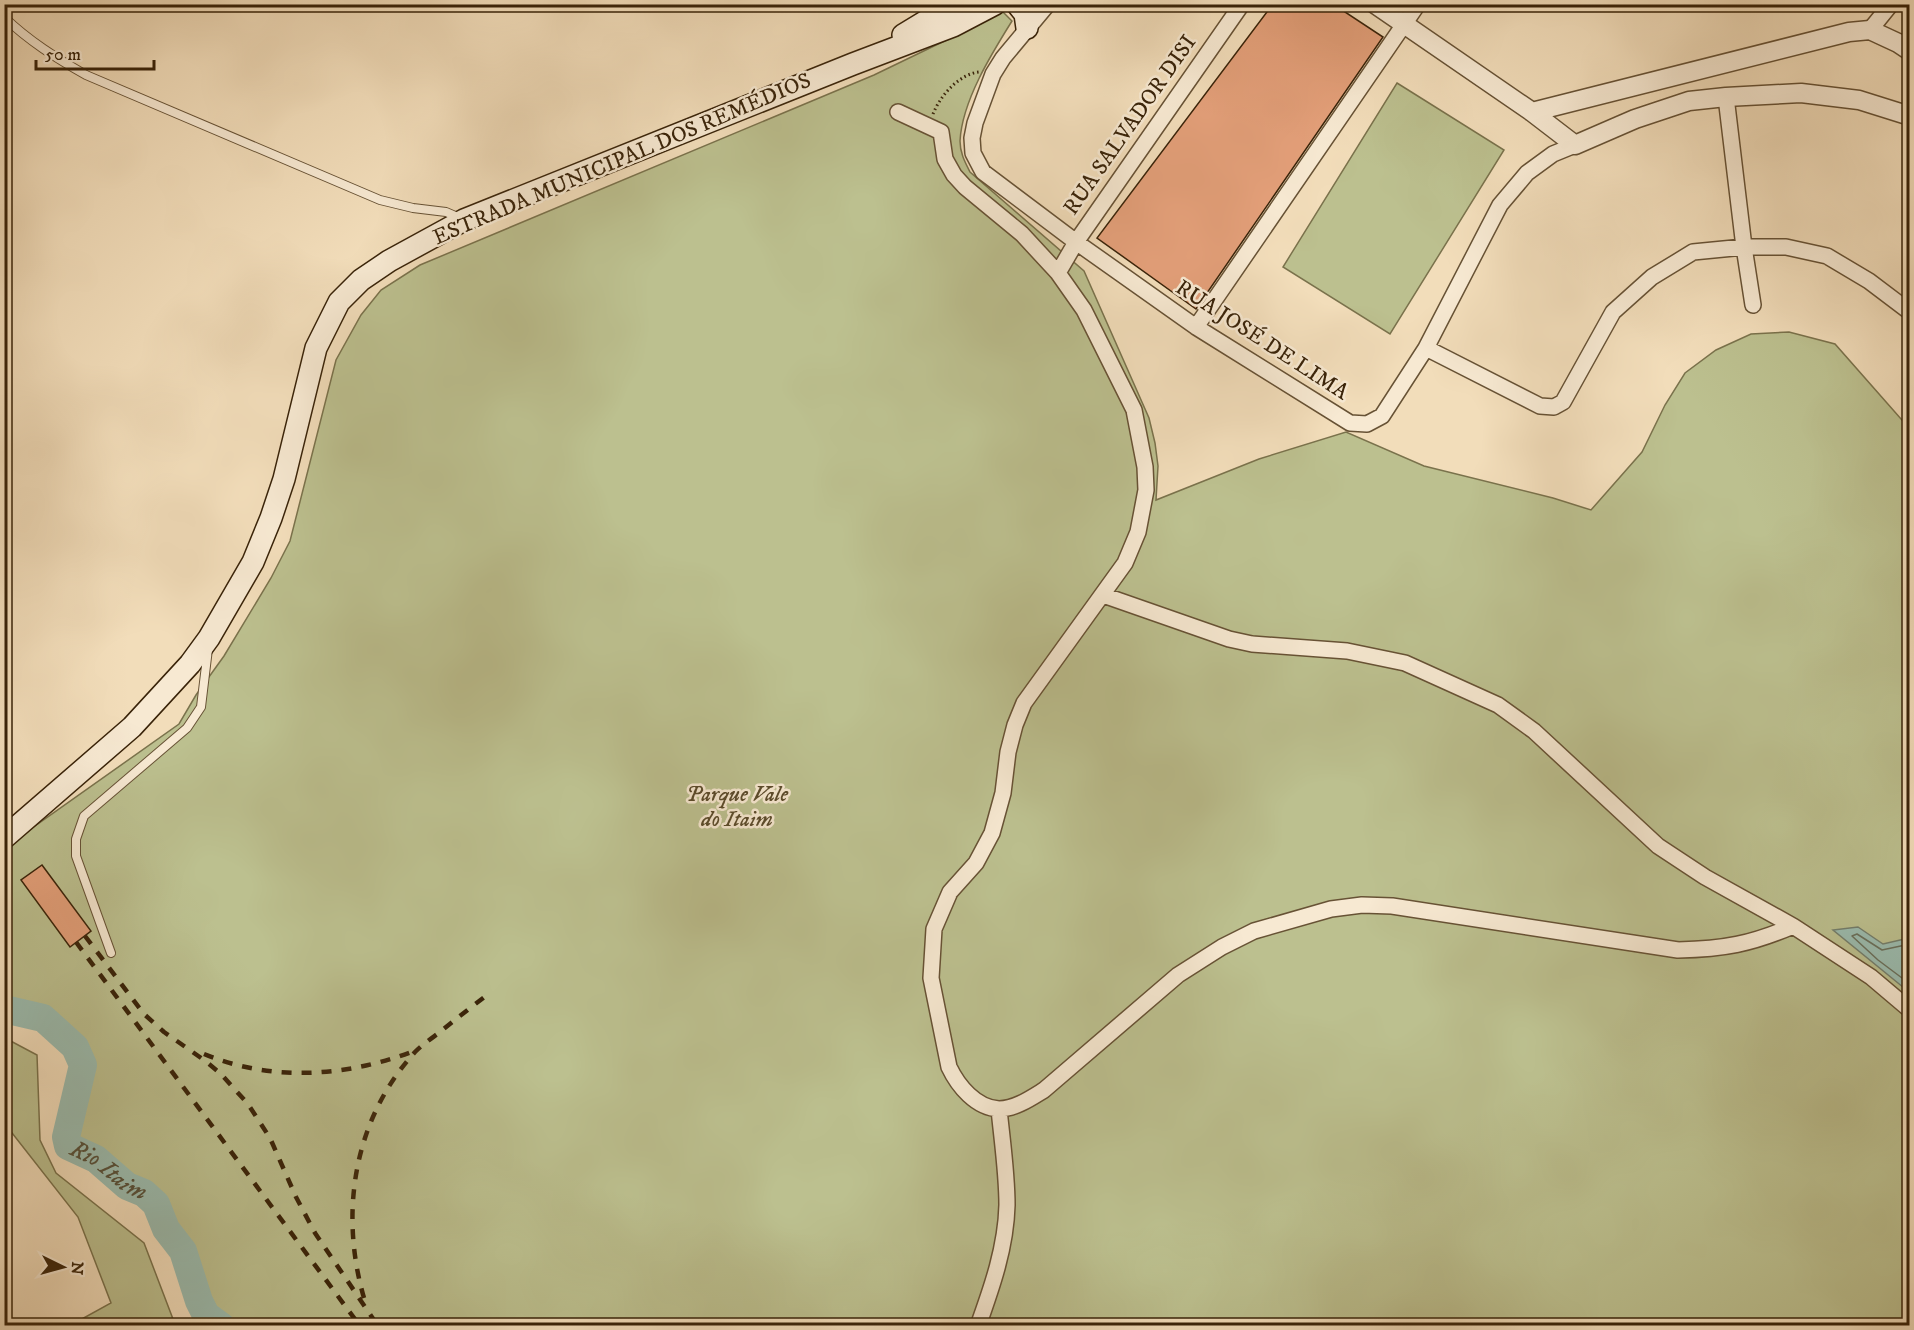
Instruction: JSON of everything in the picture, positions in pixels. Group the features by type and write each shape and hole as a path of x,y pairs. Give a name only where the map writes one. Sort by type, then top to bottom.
{"main road":[{"name":"ESTRADA MUNICIPAL DOS REMÉDIOS","path":"853,64 954,4"},
{"name":"ESTRADA MUNICIPAL DOS REMÉDIOS","path":"4,838 132,727 190,664 209,638 253,562 271,518 284,479 316,348 339,302 361,280 388,261 464,220 953,26 995,4"},
{"path":"1017,4 1025,14 1027,28"}],"street":[{"path":"993,74 1048,4"},
{"name":"RUA SALVADOR DISI","path":"1059,273 1076,242 1242,4"},
{"path":"1376,4 1532,112 1575,145 1635,119 1689,101 1726,97 1801,93 1859,100 1910,116"},
{"path":"1196,327 1419,4"},
{"path":"1870,30 1891,4"},
{"path":"1532,112 1789,45 1849,32 1870,30 1910,51"},
{"name":"RUA JOSÉ DE LIMA","path":"993,74 975,123 972,138 973,153 984,172 1076,242 1196,327 1350,423 1367,424 1382,416 1426,348 1500,206 1527,173 1553,154 1575,145"},
{"path":"1726,97 1753,305"},
{"path":"898,112 942,132 945,159 959,181 1022,234 1059,273 1084,310 1134,410 1145,467 1146,490 1138,532 1125,563 1024,703 1008,752 1003,793 992,833 976,863 950,892 934,929 931,978 948,1067 965,1093 999,1109 1023,1103 1044,1090 1178,975 1222,947 1254,931 1331,909 1362,905 1392,906 1678,950 1708,950 1749,943 1793,926"},
{"path":"1426,348 1540,406 1554,407 1563,402 1613,312 1652,277 1693,252 1744,247 1786,247 1827,256 1869,281 1910,312"},
{"path":"1103,595 1229,639 1252,644 1347,651 1405,663 1498,705 1534,731 1664,851 1705,878 1793,926 1871,977 1910,1010"},
{"path":"978,1326 1001,1253 1005,1229 1006,1194 999,1109"}],"lane":[{"path":"4,17 23,35 86,75 380,200 413,208 446,212 464,220"},
{"path":"111,953 76,856 76,839 84,816 187,728 201,707 209,638"}],"path":[{"path":"928,126 936,105 955,83 973,73 993,74"}],"green space":[{"name":"Parque Vale do Itaim","path":"1001,10 1012,21 987,62 972,94 962,126 960,141 962,153 970,172 1084,271 1149,418 1158,466 1156,500 1259,459 1346,432 1424,466 1553,498 1591,510 1642,452 1665,405 1685,373 1716,350 1751,334 1789,332 1835,344 1909,428 1909,1325 221,1325 206,1315 183,1251 156,1204 66,1137 80,1087 75,1047 43,1018 5,1010 4,848 179,724 196,695 224,656 271,578 290,541 336,360 361,315 381,290 420,265 874,75 963,32"},
{"path":"1397,83 1504,150 1390,334 1283,267"},
{"path":"5,1038 37,1055 40,1140 56,1173 144,1243 173,1319 180,1325 71,1325 111,1303 78,1217 5,1124"}],"water":[{"path":"1858,927 1883,944 1909,938 1909,992 1833,930"}],"building":[{"path":"1273,4 1333,4 1383,37 1196,309 1097,238"},
{"path":"42,865 91,931 70,947 21,880"}],"waterway":[{"name":"Rio Itaim","path":"4,1009 43,1018 75,1047 83,1065 66,1137 68,1146 96,1159 127,1186 144,1193 156,1204 166,1229 183,1251 199,1301 206,1315 221,1326"}],"railway":[{"path":"85,936 144,1014 164,1032 220,1073 248,1104 270,1138 315,1233 378,1326"},
{"path":"76,942 360,1326"},
{"path":"364,1298 353,1233 353,1200 357,1168 365,1137 394,1078 415,1052 491,992"},
{"path":"204,1054 256,1069 309,1073 362,1066 414,1051"}]}
